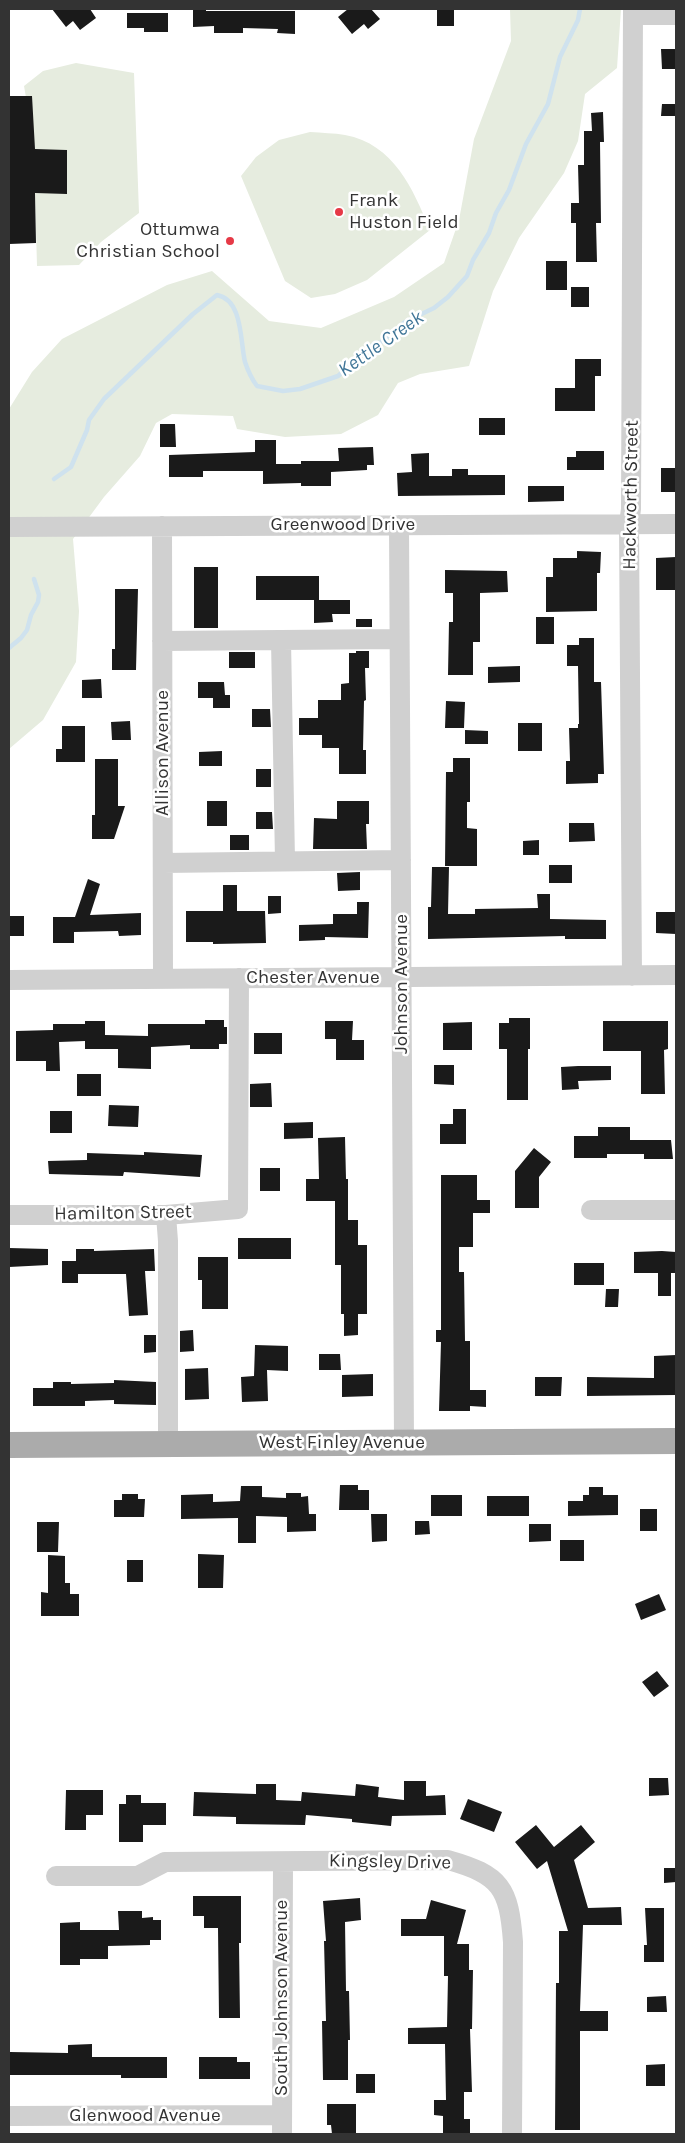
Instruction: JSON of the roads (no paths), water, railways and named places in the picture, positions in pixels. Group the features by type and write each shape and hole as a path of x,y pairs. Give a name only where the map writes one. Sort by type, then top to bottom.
{"main road":[{"name":"West Finley Avenue","path":"9,1445 676,1441"}],"street":[{"path":"633,12 676,15"},
{"name":"Hackworth Street","path":"632,976 630,524 633,12"},
{"name":"Greenwood Drive","path":"9,527 676,524"},
{"name":"Johnson Avenue","path":"399,525 404,1442"},
{"name":"Allison Avenue","path":"162,526 163,979"},
{"path":"162,641 399,639"},
{"path":"281,640 284,861"},
{"path":"163,863 401,860"},
{"name":"Chester Avenue","path":"9,980 676,975"},
{"name":"Hamilton Street","path":"9,1215 166,1215 238,1208 238,978"},
{"path":"591,1210 676,1210"},
{"path":"166,1215 168,1241 168,1444"},
{"name":"Kingsley Drive","path":"56,1876 138,1876 165,1862 448,1860 473,1867 492,1878 504,1893 510,1916 512,1937 512,2134"},
{"name":"South Johnson Avenue","path":"282,2125 283,1862"},
{"name":"Glenwood Avenue","path":"9,2116 282,2125"}],"waterway":[{"name":"Kettle Creek","path":"54,479 71,467 87,430 89,420 104,399 193,314 217,295 225,298 232,305 236,313 245,362 257,386 283,391 300,389 338,376 375,343 380,343 405,322 434,308 448,297 467,276 473,260 489,233 496,213 509,190 526,144 548,104 560,57 578,20 580,9"},
{"name":"Kettle Creek","path":"9,648 27,630 31,615 38,602 39,595 34,579"}],"place":[{"name":"Frank Huston Field","path":"339,212"},
{"name":"Ottumwa Christian School","path":"230,241"}]}
